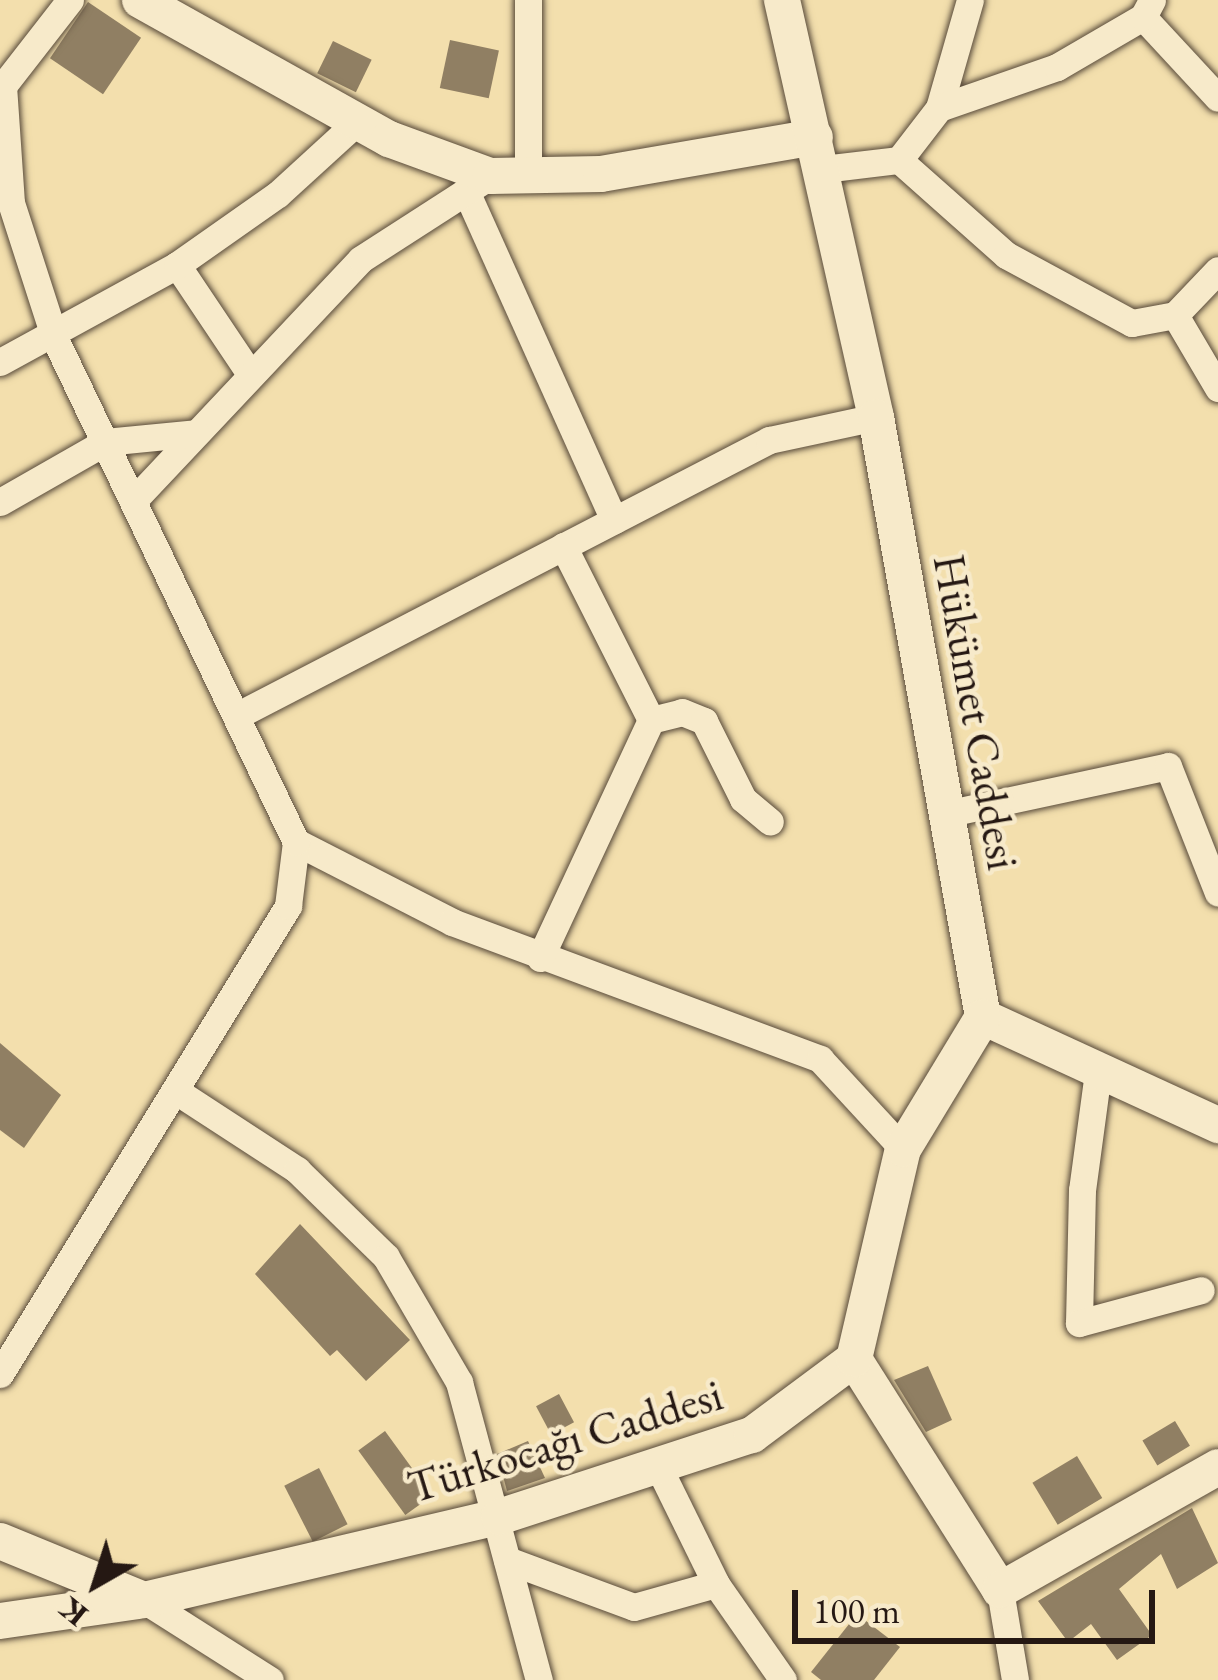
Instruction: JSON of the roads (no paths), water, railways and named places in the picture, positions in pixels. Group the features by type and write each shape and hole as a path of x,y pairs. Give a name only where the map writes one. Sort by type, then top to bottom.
{"street":[{"path":"0,1374 288,905 296,842 240,714 55,339 11,203 2,87 70,0"},
{"path":"140,0 478,184 614,520"},
{"path":"528,0 528,175"},
{"name":"Hükümet Caddesi","path":"782,0 876,418 983,1017"},
{"path":"899,160 938,108 970,0"},
{"path":"938,108 1057,67 1148,9 1218,98"},
{"path":"0,362 55,339 177,265 278,194 358,121"},
{"path":"134,501 361,260 478,184 528,175 601,174 819,153 899,160 1006,255 1132,323 1175,315 1218,270"},
{"path":"177,265 250,374"},
{"path":"1175,315 1218,388"},
{"path":"240,714 769,440 876,418"},
{"path":"0,502 105,442 196,433"},
{"path":"563,546 651,720"},
{"path":"651,720 682,712 704,721 743,799 770,822"},
{"path":"540,958 651,720"},
{"path":"945,814 1168,766 1218,892"},
{"path":"296,842 540,958 820,1059 903,1149"},
{"path":"1003,1674 1000,1590 854,1359 903,1149 983,1017 1218,1125"},
{"path":"1098,1072 1079,1222 1079,1323 1201,1289"},
{"path":"176,1091 298,1170 386,1257 460,1382 539,1680"},
{"name":"Türkocağı Caddesi","path":"0,1621 144,1600 499,1517 661,1472 752,1435 854,1359"},
{"path":"1000,1590 1218,1467"},
{"path":"661,1472 716,1584 783,1680"},
{"path":"0,1541 144,1600 233,1670 270,1680"},
{"path":"507,1560 634,1607 716,1584"}]}
